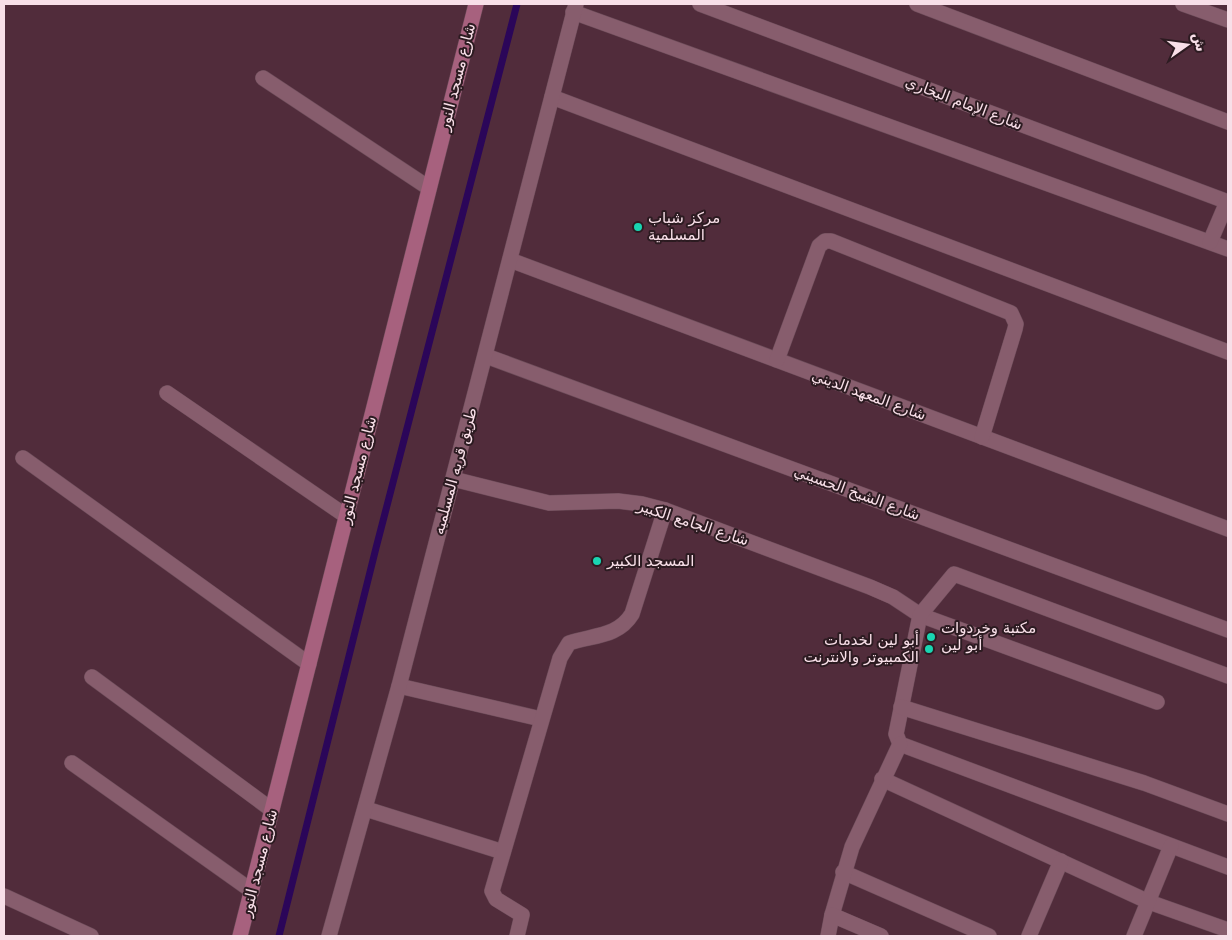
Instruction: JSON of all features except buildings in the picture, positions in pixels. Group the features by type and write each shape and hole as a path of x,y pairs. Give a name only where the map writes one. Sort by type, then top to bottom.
{"main road":[{"name":"شارع مسجد النور","path":"240,936 476,4"}],"street":[{"name":"شارع الإمام البخاري","path":"700,4 1227,202"},
{"path":"917,4 1228,122"},
{"path":"1183,4 1228,20"},
{"path":"574,8 1228,249"},
{"name":"طريق قريه المسلميه","path":"329,936 399,686 486,356 574,8"},
{"path":"263,78 429,188"},
{"path":"552,97 1228,352"},
{"path":"1210,242 1227,202"},
{"path":"777,360 819,246 824,241 831,241 1012,313 1016,324 1015,329 982,437"},
{"name":"شارع المعهد الديني","path":"510,260 1228,529"},
{"name":"شارع الشيخ الحسيني","path":"486,356 1228,630"},
{"path":"167,394 346,516"},
{"path":"23,458 309,664"},
{"name":"شارع الجامع الكبير","path":"453,479 527,499 550,502 618,501 642,504 665,510 870,587 893,597 920,615 1157,702"},
{"path":"517,936 522,915 496,899 492,891 541,719 565,646 576,640 616,631 627,622 632,614 665,510"},
{"path":"1228,676 954,574 920,615 896,734 900,744 1228,866"},
{"path":"92,677 272,810"},
{"path":"399,686 541,719"},
{"path":"901,707 1144,783 1228,814"},
{"path":"828,936 843,872 882,780 900,744"},
{"path":"72,762 252,891"},
{"path":"882,780 1149,902 1228,930"},
{"path":"366,808 503,852"},
{"path":"1134,936 1171,846"},
{"path":"1029,936 1062,862"},
{"path":"843,872 988,936"},
{"path":"4,896 91,936"},
{"path":"832,914 881,936"}],"waterway":[{"path":"279,936 376,548 517,4"}],"place":[{"name":"مركز شباب المسلمية","path":"638,227"},
{"name":"المسجد الكبير","path":"597,561"},
{"name":"مكتبة وخردوات أبو لين","path":"931,637"},
{"name":"أبو لين لخدمات الكمبيوتر والانترنت","path":"929,649"}]}
